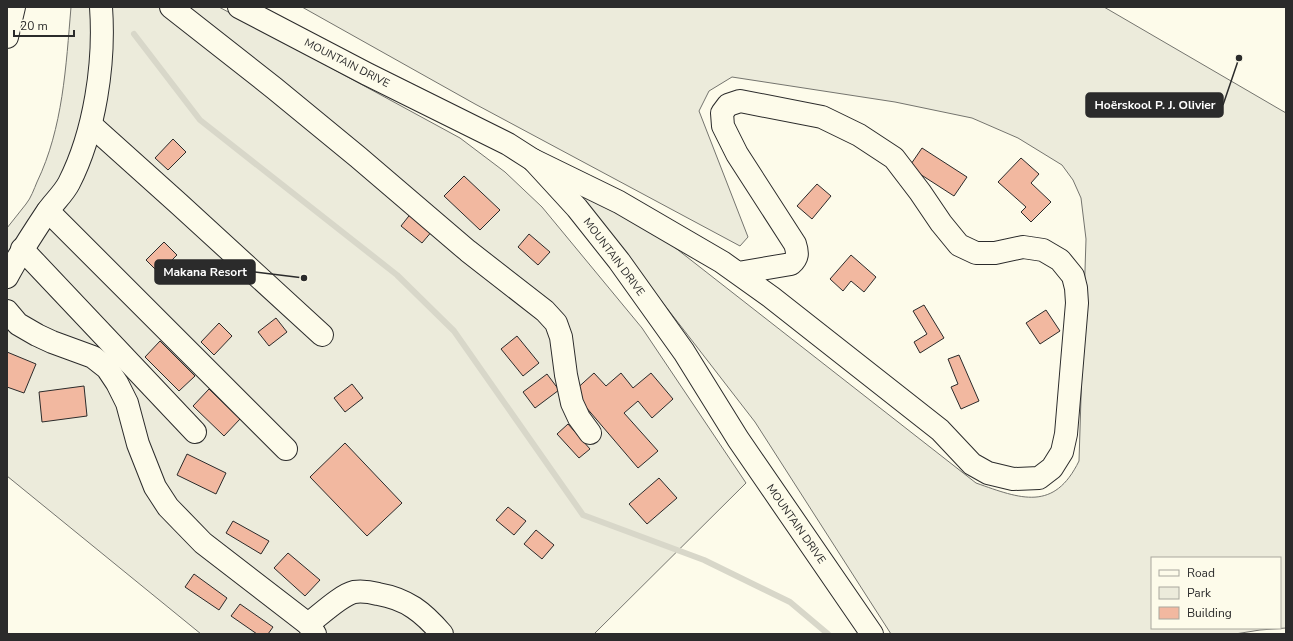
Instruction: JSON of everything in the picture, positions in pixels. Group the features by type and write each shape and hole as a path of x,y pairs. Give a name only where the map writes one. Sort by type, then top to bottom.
{"street":[{"path":"7,37 14,7"},
{"path":"7,277 22,249 69,184 81,154 91,125 99,74 103,31 101,7"},
{"path":"172,7 358,156 468,251 545,311 556,323 561,337 566,375 572,404 579,418 590,433"},
{"name":"MOUNTAIN DRIVE","path":"239,7 367,74 508,144 533,160 577,208 618,261 684,352 738,439 872,634"},
{"path":"533,160 618,202 716,258 738,274 771,297 940,430 972,464 988,474 1013,478 1038,478 1052,468 1062,452 1066,434 1077,303 1076,288 1073,276 1060,260 1043,250 1023,247 995,253 976,253 959,245 941,223 894,158 859,135 822,117 740,101 728,105 722,113 723,126 737,154 796,244 798,251 797,259 791,264 738,274"},
{"path":"91,125 180,204 322,335"},
{"path":"48,212 286,449"},
{"path":"22,249 195,432"},
{"path":"7,311 18,324 37,336 93,357 107,368 117,383 127,404 138,444 155,487 168,507 203,542 312,629 338,600 353,592 367,592 393,596 415,608 433,623 442,634"}],"green space":[{"path":"71,7 219,7 460,138 505,172 542,207 642,328 746,483 594,634 201,634 7,476 7,228 31,196 53,140 65,74"},
{"path":"302,7 1104,7 1286,113 1286,628 1281,628 1281,557 1151,557 1151,629 1273,629 1235,634 891,634 755,422 574,188 664,239 976,483 1022,497 1035,497 1047,495 1059,488 1069,477 1079,461 1086,239 1081,198 1073,180 1062,165 1018,138 972,118 895,102 732,77 709,91 699,111 748,237 740,246 475,104"}],"building":[{"path":"173,139 186,152 168,170 155,158"},
{"path":"922,148 967,177 954,196 909,167"},
{"path":"1021,158 1039,174 1031,183 1051,202 1031,222 1021,212 1026,207 998,182"},
{"path":"464,176 500,210 480,230 444,196"},
{"path":"817,184 831,196 812,219 797,206"},
{"path":"412,212 433,230 422,243 401,226"},
{"path":"529,234 550,252 538,265 518,247"},
{"path":"164,242 177,255 159,273 146,260"},
{"path":"851,255 876,277 864,292 851,281 843,291 830,279"},
{"path":"924,305 944,338 920,353 914,342 927,334 913,311"},
{"path":"1046,310 1060,331 1040,344 1026,323"},
{"path":"276,318 287,332 269,346 258,332"},
{"path":"219,323 232,336 214,355 201,342"},
{"path":"517,336 539,363 523,376 501,349"},
{"path":"160,341 195,376 179,391 145,357"},
{"path":"7,352 36,364 24,393 7,387"},
{"path":"959,355 979,401 961,409 951,387 958,384 948,359"},
{"path":"594,373 606,386 621,373 633,388 651,373 673,399 652,418 638,401 624,413 658,451 638,468 573,392"},
{"path":"547,374 559,390 535,408 523,392"},
{"path":"352,384 363,398 345,412 334,398"},
{"path":"84,386 87,416 42,422 39,392"},
{"path":"209,389 240,419 224,436 193,406"},
{"path":"568,424 590,449 579,458 557,434"},
{"path":"345,443 402,503 367,536 310,477"},
{"path":"187,454 226,473 216,494 177,475"},
{"path":"659,478 677,498 647,524 629,504"},
{"path":"508,507 526,521 514,535 496,520"},
{"path":"233,521 269,541 261,554 226,533"},
{"path":"536,530 554,545 542,559 524,544"},
{"path":"288,553 320,580 305,596 274,568"},
{"path":"194,574 227,598 219,610 185,587"},
{"path":"240,604 273,627 268,634 257,634 231,616"}],"waterway":[{"path":"134,34 200,120 397,275 454,331 583,515 704,560 790,602 828,634"}],"place":[{"name":"Hoërskool P. J. Olivier","path":"1239,58"},
{"name":"Makana Resort","path":"304,278"}]}
